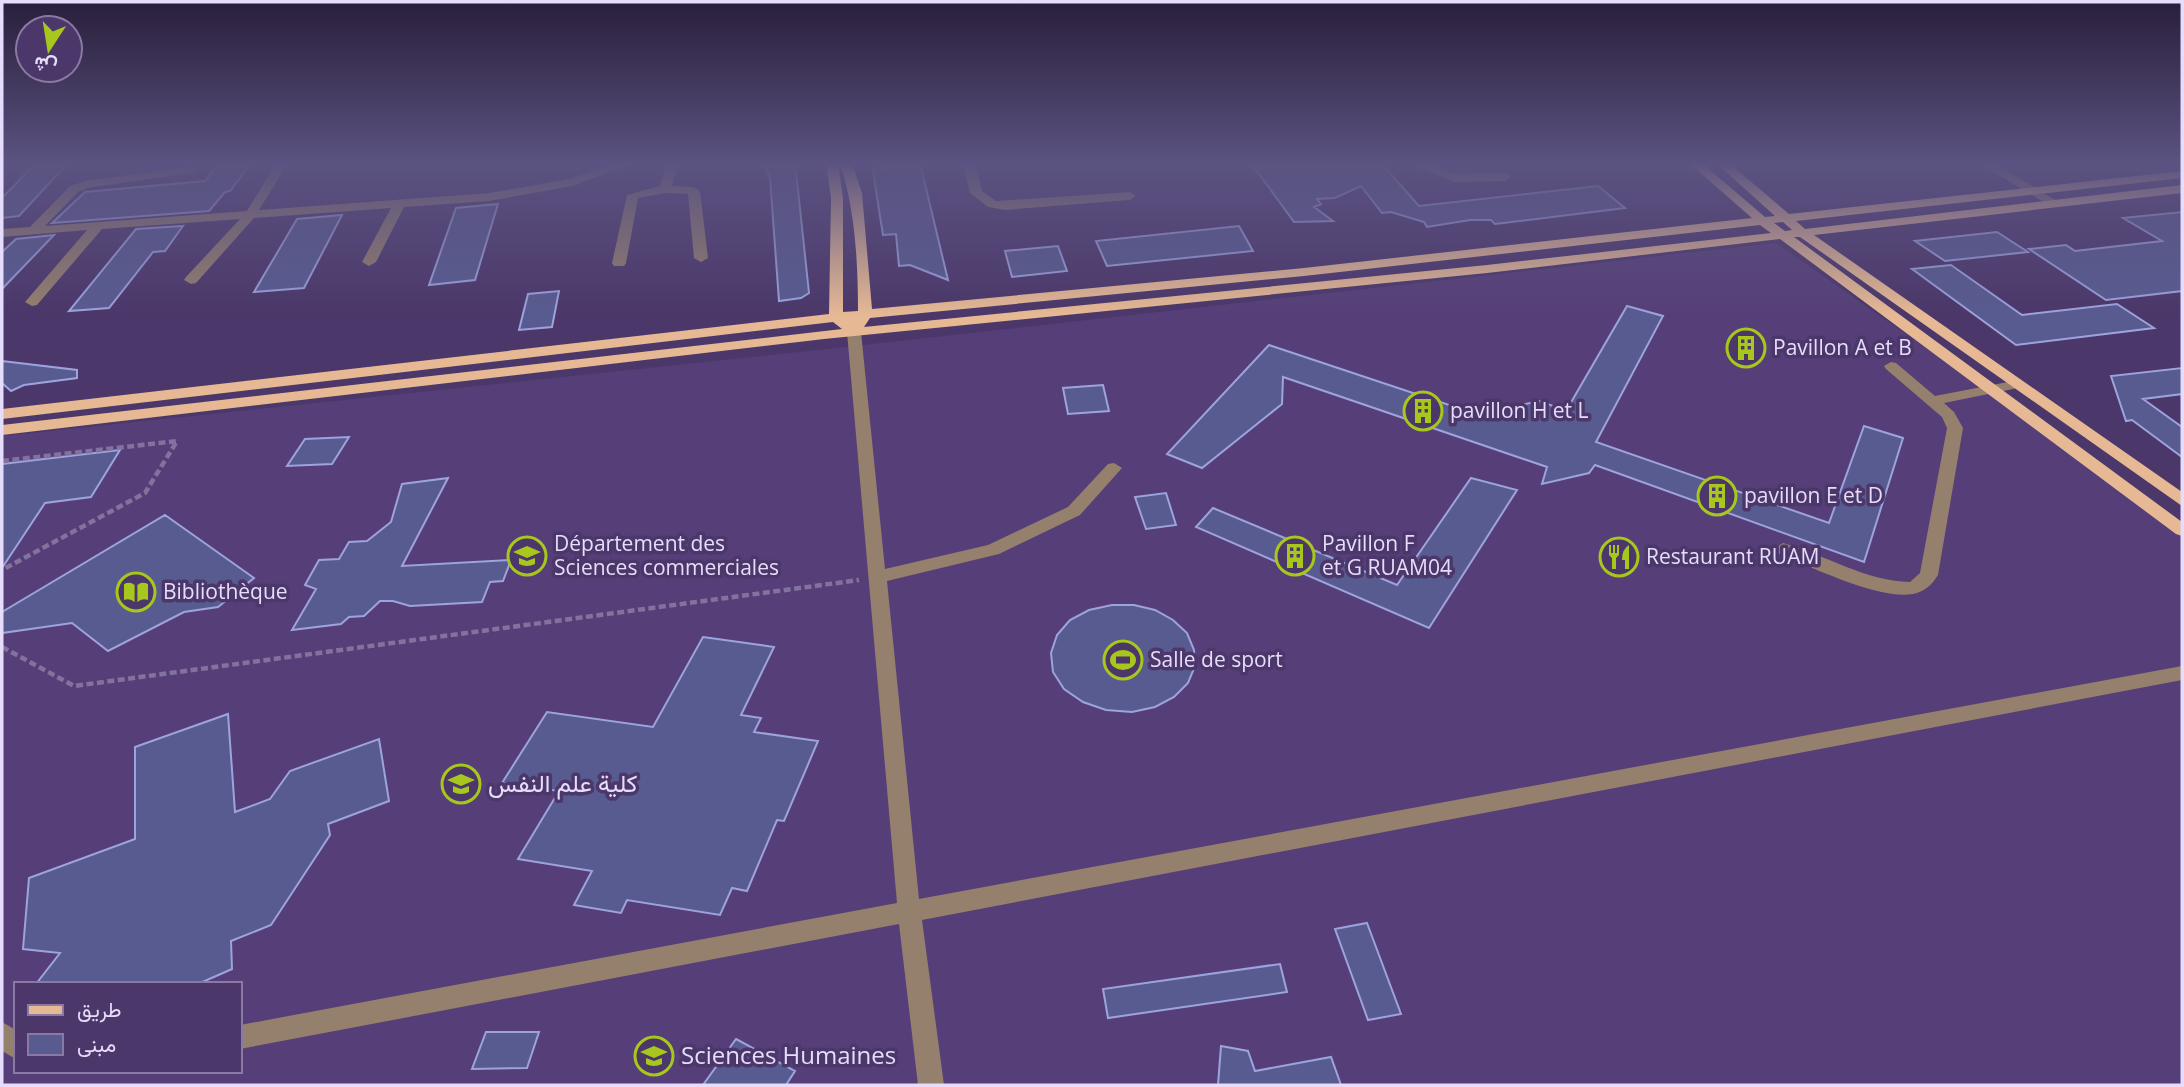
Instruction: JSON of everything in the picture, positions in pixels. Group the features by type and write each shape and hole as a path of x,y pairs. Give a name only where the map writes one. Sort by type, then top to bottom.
{"main road":[{"path":"836,317 837,214"},
{"path":"854,332 865,314 858,214"},
{"path":"1754,214 1994,388 2182,530"},
{"path":"1778,214 2182,500"},
{"path":"2,414 836,317 1304,272 1833,214"},
{"path":"2,430 854,332 1488,269 1974,214"},
{"path":"836,317 854,332"}],"street":[{"path":"33,231 50,214"},
{"path":"191,280 251,214"},
{"path":"2,233 254,214"},
{"path":"369,262 394,214"},
{"path":"619,263 629,214"},
{"path":"696,214 701,258"},
{"path":"32,302 97,227"},
{"path":"854,332 909,912 931,1085"},
{"path":"1783,549 1874,582 1909,589 1917,586 1929,575 1955,428 1949,415 1891,366"},
{"path":"1931,401 2018,384"},
{"path":"877,577 993,550 1074,511 1114,468"},
{"path":"242,1037 2182,673"}],"path":[{"path":"2,461 177,441 145,493 2,570"},
{"path":"2,647 74,686 877,577"}],"shaded area":[{"path":"1776,243 2182,527 2182,1085 2,1085 2,436 818,350"}],"building":[{"path":"2,214 21,214 19,216 2,218"},
{"path":"62,214 173,214 52,223"},
{"path":"454,214 495,214 475,280 429,285"},
{"path":"773,214 801,214 809,293 801,298 779,301"},
{"path":"880,214 932,214 948,280 910,265 899,266 896,234 883,235"},
{"path":"1288,214 1323,214 1333,221 1294,222"},
{"path":"1397,214 1578,214 1495,224 1491,220 1470,220 1427,227 1424,222"},
{"path":"2182,214 2182,291 2106,300 2029,249 2066,245 2075,251 2162,241 2123,218"},
{"path":"342,215 304,288 254,292 297,219"},
{"path":"183,226 165,251 153,252 109,308 69,311 136,229"},
{"path":"1239,226 1253,251 1107,266 1096,241"},
{"path":"1997,232 2028,252 1945,261 1915,241"},
{"path":"54,235 2,289 2,252 16,239"},
{"path":"1058,246 1067,271 1012,277 1005,251"},
{"path":"1951,265 2022,315 2117,304 2154,328 2016,345 1912,269"},
{"path":"559,291 552,327 519,330 528,294"},
{"path":"1627,306 1663,316 1596,442 1829,523 1864,426 1903,438 1864,562 1595,465 1589,473 1542,484 1547,467 1283,377 1282,404 1202,468 1167,454 1269,345 1476,414 1540,401 1566,411"},
{"path":"2,361 77,370 77,378 24,385 11,391 2,383"},
{"path":"2182,368 2182,394 2143,399 2182,427 2182,457 2132,420 2126,421 2111,376"},
{"path":"1103,385 1109,411 1068,414 1063,388"},
{"path":"349,437 332,464 287,466 305,439"},
{"path":"120,450 91,497 45,503 2,568 2,464"},
{"path":"448,478 402,566 511,560 503,581 490,582 482,602 410,606 393,601 380,601 364,616 349,617 341,624 292,630 316,589 305,585 319,560 339,559 349,542 367,541 391,522 402,484"},
{"name":"Pavillon F et G RUAM04","path":"1471,478 1517,490 1429,628 1196,527 1213,508 1397,585"},
{"path":"1166,493 1176,525 1146,529 1135,497"},
{"name":"Bibliothèque","path":"165,515 254,578 218,607 184,612 108,651 72,623 2,633 2,612"},
{"name":"Salle de sport","path":"1112,605 1134,605 1155,610 1173,620 1187,633 1194,650 1195,666 1188,683 1174,697 1155,707 1132,712 1106,710 1083,702 1064,689 1053,672 1051,653 1057,635 1070,620 1089,610"},
{"path":"703,637 774,647 741,715 761,718 754,732 818,741 784,821 777,820 747,891 732,888 720,915 627,900 621,913 574,905 592,871 518,859 559,791 502,783 547,712 653,727"},
{"path":"228,714 235,812 270,799 290,771 379,739 389,801 328,824 330,835 271,925 231,941 232,969 203,982 38,982 60,953 23,949 29,878 135,839 135,747"},
{"path":"1367,923 1401,1014 1368,1020 1335,929"},
{"path":"1280,964 1287,992 1108,1018 1103,989"},
{"path":"486,1032 539,1032 527,1068 472,1069"},
{"path":"736,1039 795,1071 786,1085 703,1085"},
{"path":"1221,1046 1248,1051 1255,1071 1331,1057 1341,1085 1218,1085"}],"place":[{"name":"Pavillon A et B","path":"1746,348"},
{"name":"pavillon H et L","path":"1423,411"},
{"name":"pavillon E et D","path":"1717,496"},
{"name":"Département des Sciences commerciales","path":"527,556"},
{"name":"Pavillon F et G RUAM04","path":"1295,556"},
{"name":"Restaurant RUAM","path":"1619,557"},
{"name":"Bibliothèque","path":"136,592"},
{"name":"Salle de sport","path":"1123,660"},
{"name":"كلية علم النفس","path":"461,784"},
{"name":"Sciences Humaines","path":"654,1056"}]}
